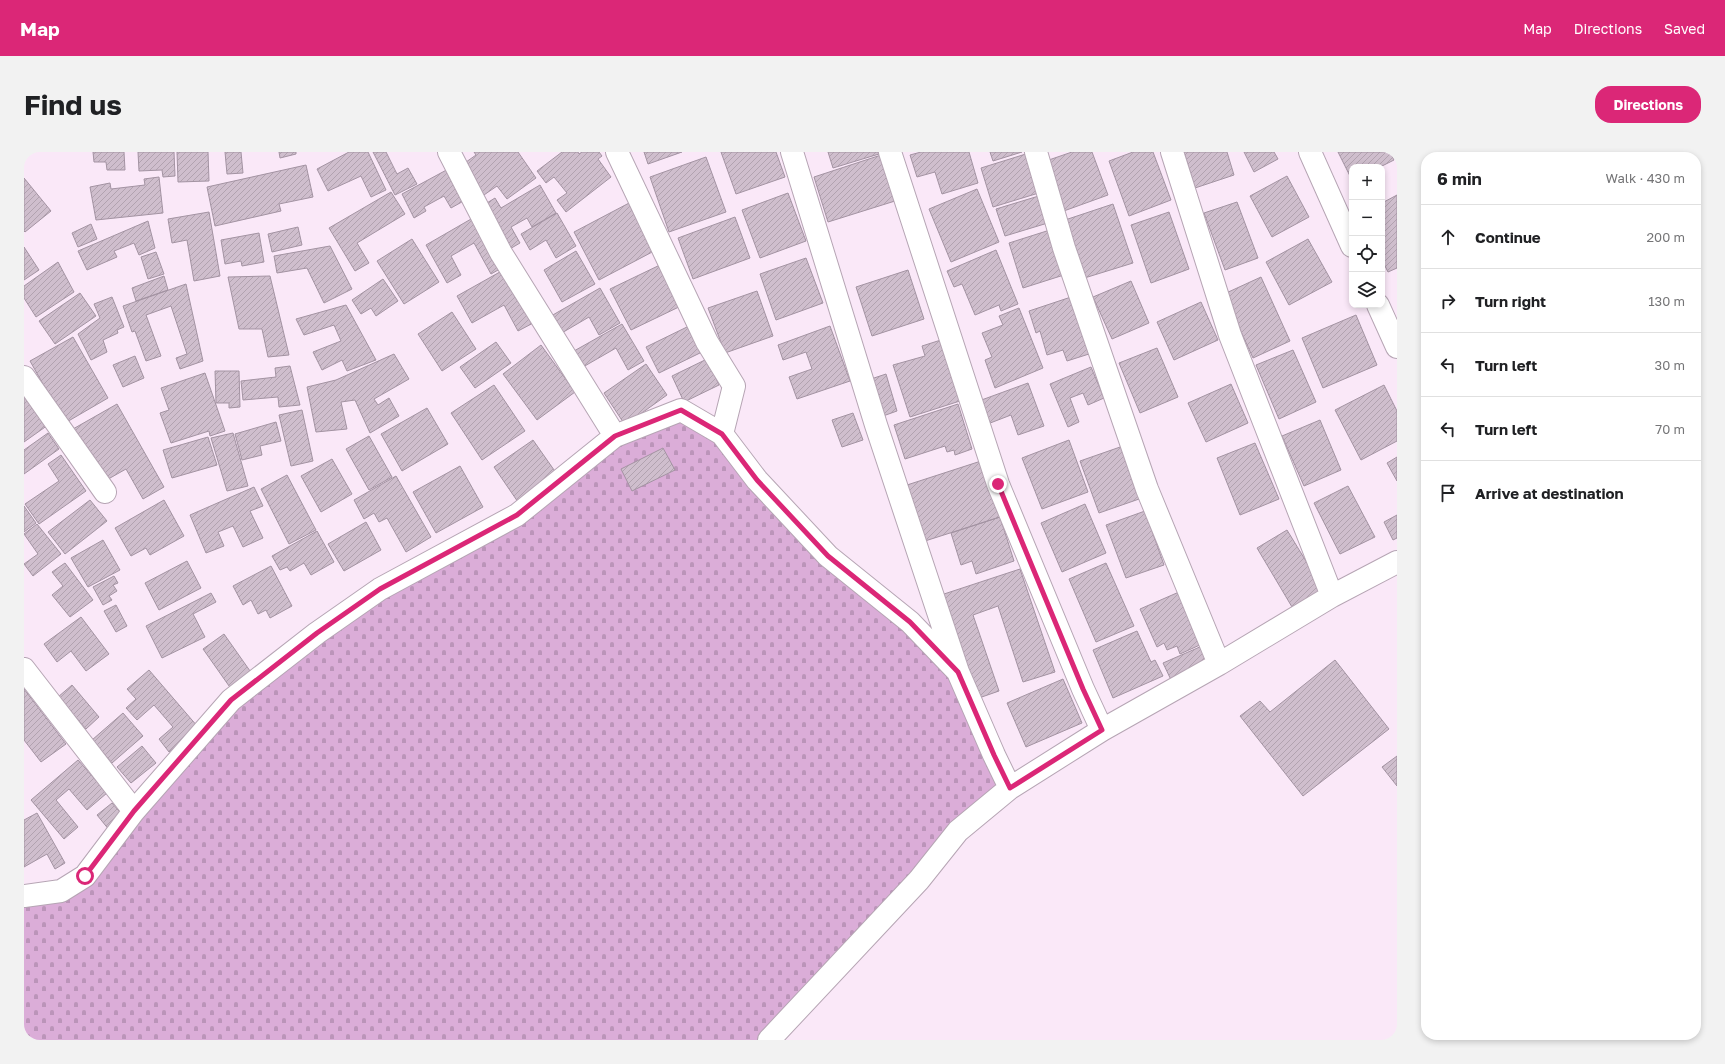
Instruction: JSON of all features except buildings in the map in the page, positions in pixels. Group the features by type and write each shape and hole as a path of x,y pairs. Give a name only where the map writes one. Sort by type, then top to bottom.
{"street":[{"path":"449,152 501,254 615,436"},
{"path":"617,152 707,342 734,386 722,434"},
{"path":"792,152 876,425 958,672 1010,788"},
{"path":"890,152 998,484 1080,682 1102,730"},
{"path":"1036,152 1064,248 1147,489 1219,664"},
{"path":"1172,152 1230,335 1332,596"},
{"path":"1310,152 1349,239"},
{"path":"1379,308 1397,347"},
{"path":"24,377 105,492"},
{"path":"24,896 61,891 85,876 134,811 231,700 292,652 380,589 517,515 615,436 681,410 722,434 757,480 828,556 910,622 958,672"},
{"path":"769,1040 919,880 958,831 1010,788 1102,730 1219,664 1332,596 1397,562"},
{"path":"24,669 134,811"}],"green space":[{"path":"681,410 958,672 1010,788 769,1040 24,1040 24,896 61,891 231,700 317,633 517,515 615,436"}],"route":[{"path":"85,876 134,811 231,700 317,633 380,589 517,515 615,436 681,410 722,434 757,480 828,556 910,622 958,672 1010,788 1102,730 1083,689 998,484"}]}
